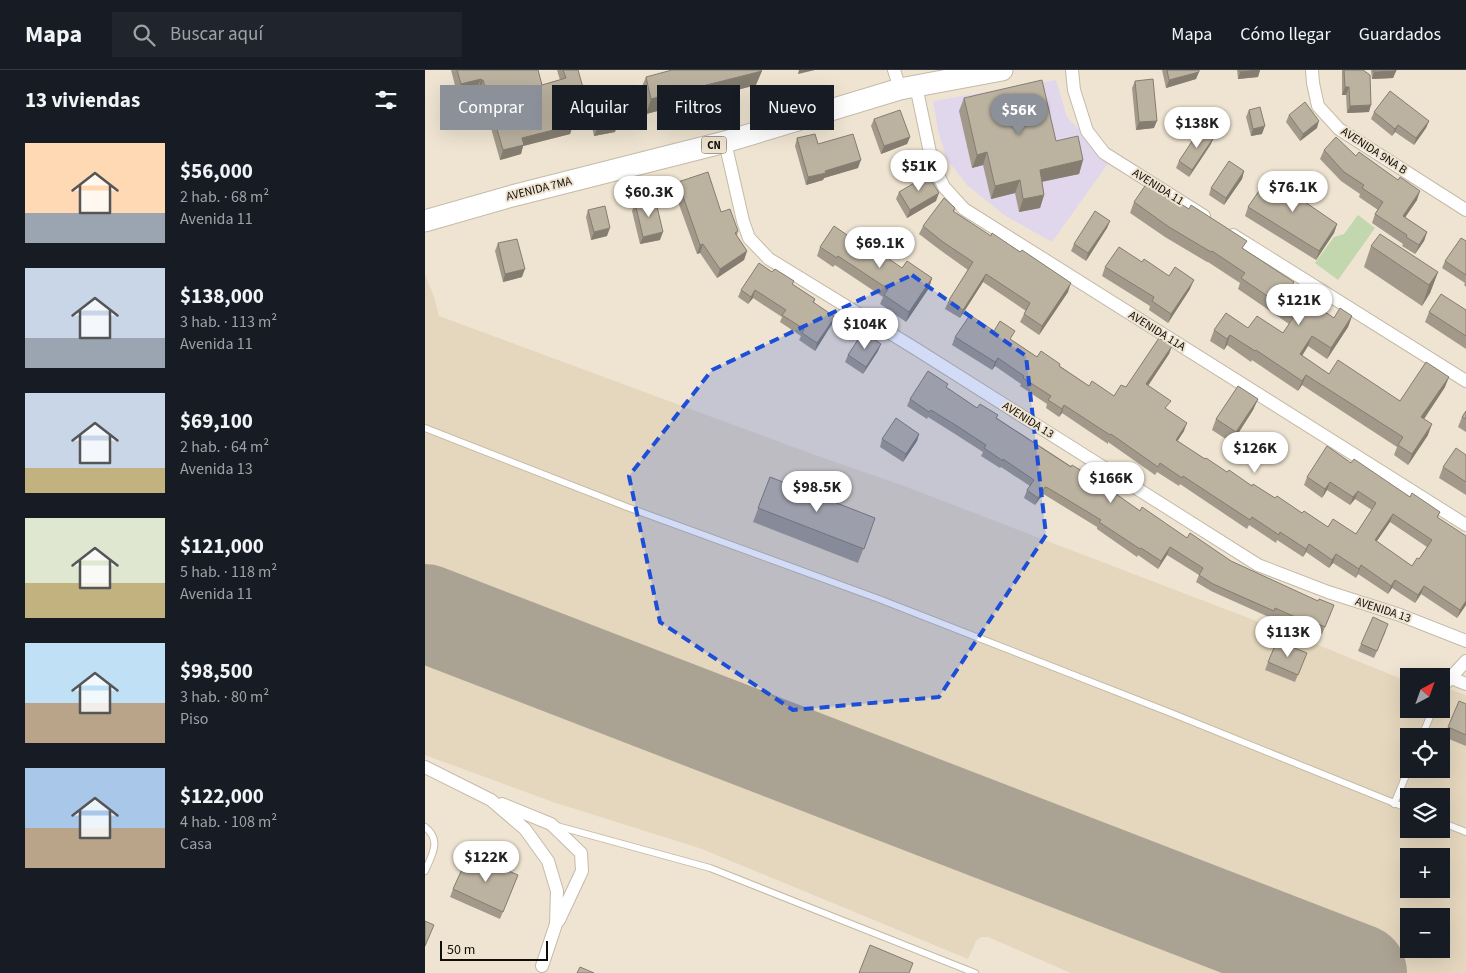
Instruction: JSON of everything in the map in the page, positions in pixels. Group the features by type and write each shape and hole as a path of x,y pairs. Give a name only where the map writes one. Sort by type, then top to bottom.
{"highway":[{"name":"AVENIDA 7MA","path":"425,221 512,196 725,142 903,82 1002,70"}],"street":[{"name":"AVENIDA 11","path":"1072,70 1074,90 1087,131 1104,153 1466,381"},
{"name":"AVENIDA 9NA B","path":"1312,70 1318,106 1339,129 1466,210"},
{"name":"AVENIDA 11A","path":"903,82 943,187 963,209 1466,525"},
{"name":"AVENIDA 13","path":"725,142 743,221 749,238 769,259 916,349 1258,565 1328,592 1400,615 1466,642"},
{"path":"1450,679 1466,661"},
{"path":"1450,685 1466,684"},
{"path":"425,767 491,800 551,824 581,853 582,871 557,924 541,969"},
{"path":"491,800 525,829 548,861 557,891 557,924"}],"lane":[{"path":"425,428 627,507 897,606 1171,713 1400,806"},
{"path":"1394,804 1405,778"},
{"path":"551,824 710,868 975,973"},
{"path":"1450,826 1466,832"},
{"path":"425,827 432,832 435,840 434,849 425,871"}],"highlighted area":[{"path":"912,275 1026,356 1046,535 939,697 793,710 660,622 629,476 712,370"}],"shaded area":[{"path":"1056,80 1067,117 1110,161 1052,242 1004,215 967,185 946,158 938,130 933,101"},
{"path":"425,274 439,316 812,454 904,486 1306,640 1400,678 1400,718 1450,718 1450,689 1466,695 1466,973 1071,973 988,937 981,937 976,941 968,959 702,849 553,802 425,755"}],"green space":[{"path":"1358,215 1375,228 1338,280 1315,263 1334,237 1344,234"}],"building":[{"path":"457,70 538,70 542,85 484,85 481,79 461,84"},
{"path":"563,70 578,70 582,85 552,85 553,130 522,138 524,145 503,150 497,130 542,130 542,85 566,78"},
{"path":"672,70 762,71 706,85 657,85 657,97 651,99 646,77"},
{"path":"1167,70 1199,70 1199,72 1169,80"},
{"path":"1240,70 1259,70 1240,72"},
{"path":"1344,70 1363,70 1370,75 1371,105 1350,106 1349,87 1345,87"},
{"path":"1374,70 1396,70 1396,71 1374,72"},
{"path":"1153,79 1157,121 1139,122 1135,81"},
{"path":"1042,80 1056,141 1078,136 1083,160 1040,170 1044,195 1023,199 1020,180 995,186 987,152 977,155 964,98"},
{"path":"1390,91 1429,121 1416,138 1398,125 1395,129 1374,112"},
{"path":"1305,102 1319,121 1303,134 1289,115"},
{"path":"1260,107 1265,126 1253,129 1249,110"},
{"path":"900,110 910,137 884,146 874,119"},
{"path":"1201,128 1214,137 1192,170 1179,161"},
{"path":"815,134 818,144 853,134 861,160 825,171 826,173 808,177 797,138"},
{"path":"1336,137 1356,156 1359,152 1398,180 1400,177 1420,191 1403,216 1427,232 1419,245 1375,214 1383,202 1362,188 1364,185 1344,172 1324,150"},
{"path":"1229,161 1244,171 1226,198 1211,188"},
{"path":"708,172 721,212 730,209 738,231 735,233 747,251 720,269 703,244 700,245 678,182"},
{"path":"928,175 939,193 910,210 899,192"},
{"path":"1267,179 1285,192 1292,181 1311,193 1305,202 1337,224 1319,251 1248,207"},
{"path":"1147,183 1189,209 1191,205 1247,241 1242,248 1294,282 1290,288 1334,318 1340,308 1352,316 1331,348 1312,336 1300,354 1329,374 1338,360 1400,401 1426,362 1449,377 1421,417 1432,424 1412,454 1398,445 1403,437 1306,375 1302,381 1256,350 1230,335 1227,339 1214,330 1226,313 1248,328 1257,316 1283,333 1295,315 1241,278 1245,273 1212,251 1169,227 1134,202"},
{"path":"655,198 663,232 643,237 635,203"},
{"path":"944,198 955,208 953,211 991,236 992,233 1020,252 1022,250 1071,283 1042,326 1024,314 1030,303 986,274 963,310 949,300 973,262 923,226"},
{"path":"605,206 610,228 594,232 588,210"},
{"path":"1095,211 1110,221 1088,253 1074,244"},
{"path":"834,226 866,248 869,245 902,268 907,261 932,278 909,312 884,295 888,289 838,256 837,258 820,247"},
{"path":"1380,234 1438,272 1429,285 1371,246"},
{"path":"1461,238 1466,241 1466,275 1445,261"},
{"path":"517,239 525,269 505,274 498,243"},
{"path":"1119,247 1142,262 1144,259 1169,276 1175,267 1194,280 1171,314 1152,301 1154,297 1105,267"},
{"path":"759,263 772,272 775,269 794,281 792,284 815,299 813,302 835,317 817,343 802,333 804,329 782,315 786,310 755,290 751,297 741,290"},
{"path":"1441,294 1466,310 1466,336 1429,312"},
{"path":"970,315 994,331 1000,321 1015,331 1010,339 1037,357 1041,351 1060,364 1059,366 1089,386 1092,381 1114,396 1121,385 1126,387 1159,338 1172,346 1146,384 1171,401 1165,408 1187,423 1176,440 1227,472 1229,470 1252,486 1253,484 1275,498 1277,496 1302,513 1304,511 1328,527 1333,519 1356,534 1376,503 1358,491 1353,497 1330,482 1325,489 1307,477 1327,446 1351,463 1354,459 1410,497 1412,493 1440,512 1437,517 1466,536 1466,601 1460,610 1424,586 1418,595 1395,580 1391,586 1361,565 1359,569 1336,554 1332,560 1309,544 1306,549 1280,532 1279,535 1252,517 1250,520 1160,463 1158,467 1111,434 1064,405 1062,409 1048,400 1051,396 1023,378 1024,376 998,358 995,362 955,337","holes":["1393,514 1432,540 1412,566 1375,540"]},
{"path":"863,332 881,344 866,367 848,355"},
{"path":"928,371 948,384 946,387 977,408 980,404 998,415 996,418 1071,467 1072,465 1095,479 1140,511 1142,507 1187,538 1190,533 1231,561 1318,601 1319,599 1334,605 1325,627 1303,617 1302,620 1275,608 1274,611 1213,584 1199,575 1203,568 1170,547 1161,561 1099,522 1101,520 1048,488 1045,487 1038,498 1027,490 1034,480 984,448 986,445 957,426 931,410 929,412 910,399"},
{"path":"1238,386 1258,399 1236,432 1216,419"},
{"path":"1466,411 1466,419 1462,417"},
{"path":"896,418 919,434 906,454 882,439"},
{"path":"1456,448 1466,455 1466,482 1443,467"},
{"path":"770,477 875,518 864,549 758,508"},
{"path":"1373,617 1388,624 1377,651 1361,644"},
{"path":"1277,641 1307,653 1298,675 1268,662"},
{"path":"1459,701 1466,704 1466,735 1448,727"},
{"path":"469,854 518,875 503,912 453,889"},
{"path":"425,921 434,925 425,946"},
{"path":"870,945 913,963 909,973 859,973"},
{"path":"580,967 594,973 577,973"}],"runway":[{"path":"425,613 1358,973"}]}
